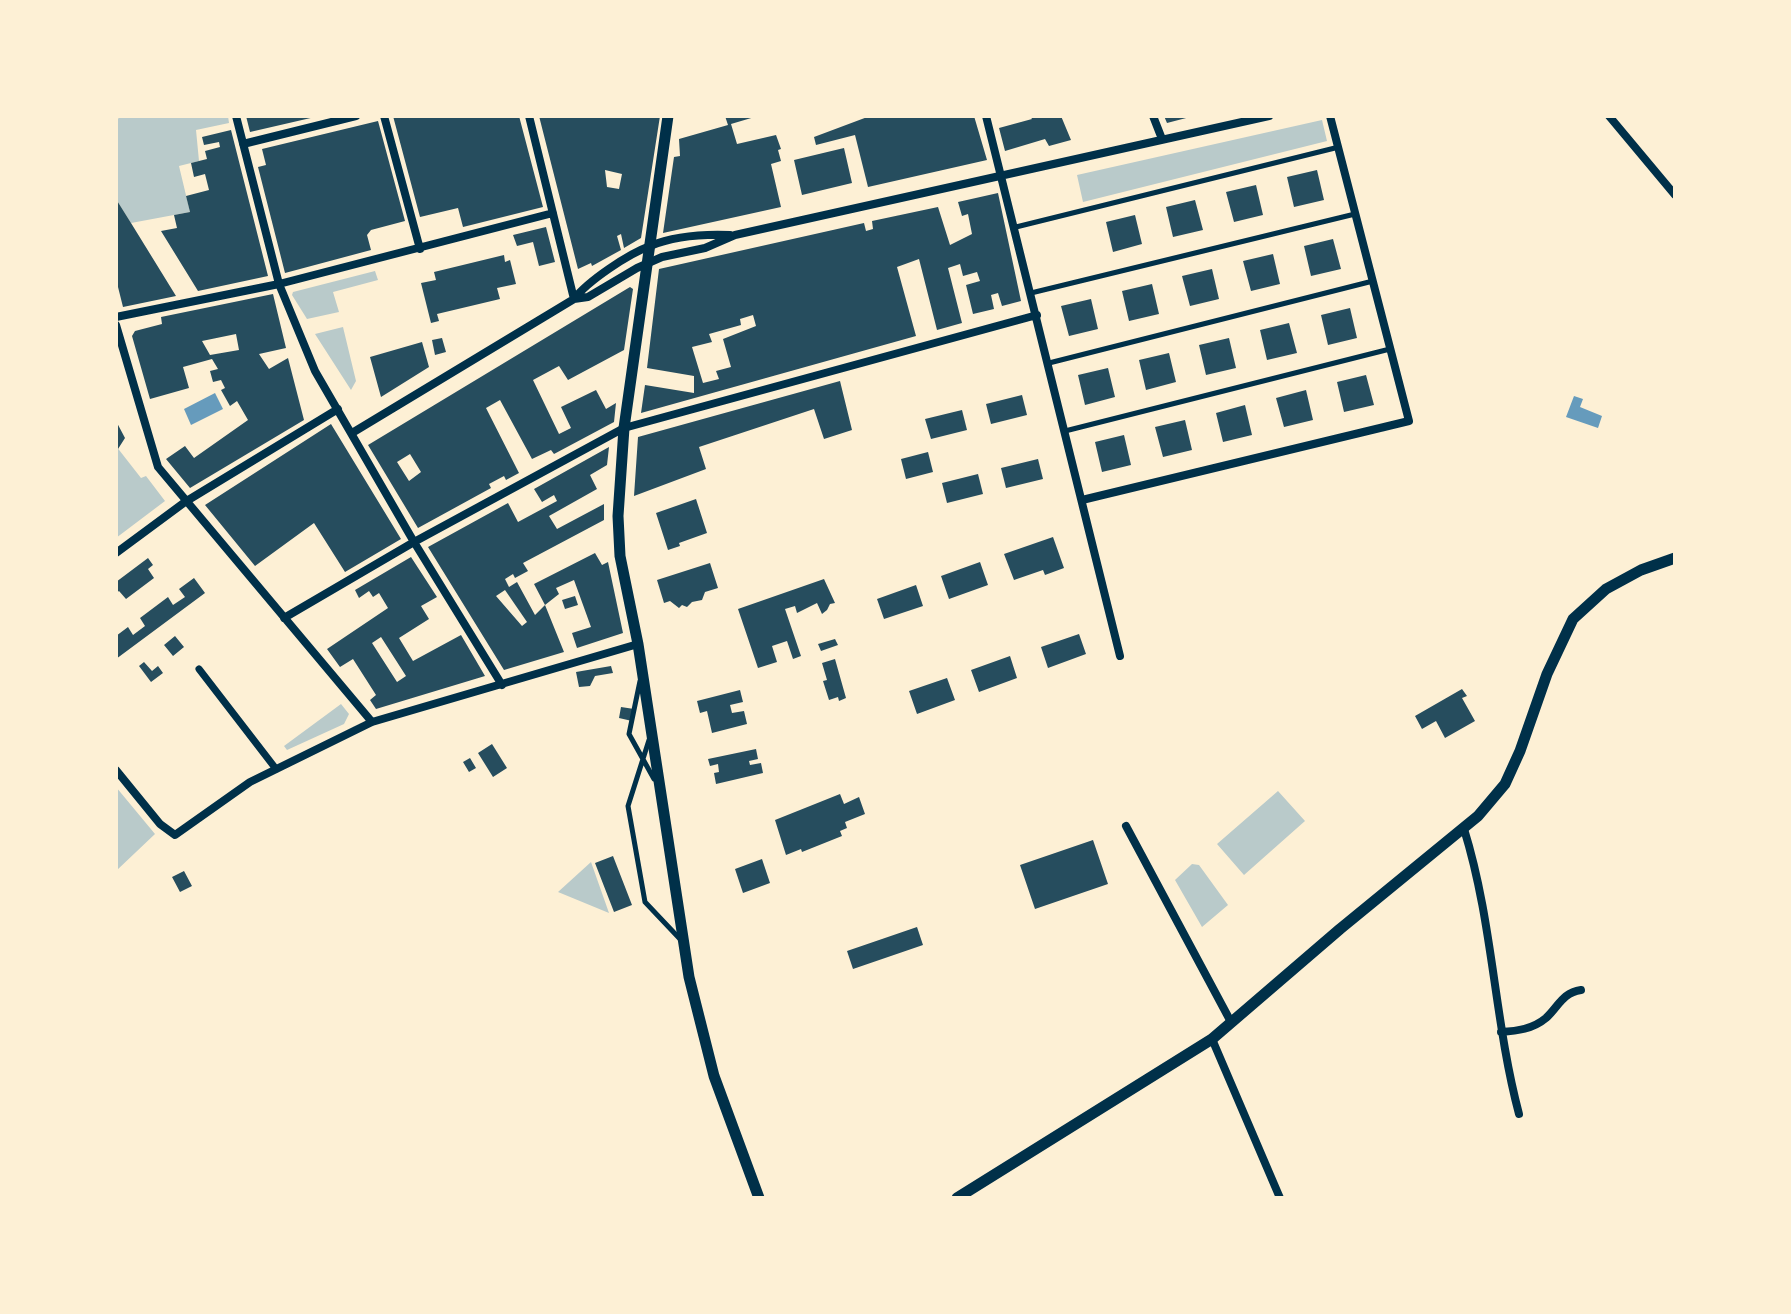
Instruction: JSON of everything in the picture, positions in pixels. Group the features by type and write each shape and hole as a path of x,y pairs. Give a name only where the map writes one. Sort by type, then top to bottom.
{"street":[{"path":"236,116 279,284 315,371 414,542 502,685"},
{"path":"243,144 356,116"},
{"path":"384,116 420,249"},
{"path":"529,116 574,299"},
{"path":"668,116 624,428 618,516 620,556 643,672 689,977 714,1076 757,1198"},
{"path":"986,116 1003,174 1120,656"},
{"path":"1153,116 1162,139"},
{"path":"574,299 588,297 662,257 705,248 735,235 1269,116"},
{"path":"1082,500 1409,421 1330,116"},
{"path":"1609,116 1675,195"},
{"path":"116,317 279,284 553,213"},
{"path":"352,433 574,299 585,285 650,246 704,234 735,235"},
{"path":"284,618 414,542 624,428 1037,315"},
{"path":"116,325 158,467 372,722"},
{"path":"116,553 185,502 338,409"},
{"path":"957,1198 1212,1039 1464,829 1492,802 1505,784 1552,662 1573,619 1606,589 1641,570 1675,558"},
{"path":"116,770 160,824 175,835 250,782 372,722 638,644"},
{"path":"199,669 276,769"},
{"path":"1126,826 1231,1022"},
{"path":"1464,829 1483,898 1501,1032 1519,1114"},
{"path":"1501,1032 1534,1025 1548,1016 1556,1003 1570,992 1581,990"},
{"path":"1212,1039 1280,1198"}],"lane":[{"path":"1016,227 1339,147"},
{"path":"1031,293 1356,213"},
{"path":"1049,363 1373,281"},
{"path":"1065,431 1390,349"},
{"path":"643,672 629,734 661,792"},
{"path":"652,731 628,806 645,902 684,944"}],"shaded area":[{"path":"120,116 228,116 229,123 196,130 199,161 179,166 190,212 131,223 116,199 116,122"},
{"path":"1322,120 1327,141 1083,202 1077,175"},
{"path":"375,271 378,280 333,292 339,312 307,319 292,295 293,292"},
{"path":"343,327 356,381 351,390 315,334"},
{"path":"116,446 141,478 146,476 165,501 116,538"},
{"path":"341,704 349,714 344,724 287,750 284,746"},
{"path":"116,787 155,834 116,871"},
{"path":"1278,791 1305,821 1244,875 1217,844"},
{"path":"591,862 609,913 558,892"},
{"path":"1192,864 1199,865 1228,905 1202,927 1175,880"}],"water":[{"path":"215,393 223,409 191,425 184,409"},
{"path":"1574,396 1583,399 1580,407 1602,416 1598,428 1566,417"}],"building":[{"path":"246,116 315,116 315,117 250,132"},
{"path":"393,116 519,116 543,207 463,227 458,208 420,217"},
{"path":"539,116 660,116 641,238 624,248 621,234 617,236 621,250 592,266 591,263 578,269","holes":["605,170 622,174 619,189 607,187"]},
{"path":"725,116 758,116 731,124 737,144 776,135 781,161 771,164 781,207 663,233 674,157 680,156 679,139 728,125"},
{"path":"870,116 974,116 987,160 868,187 855,135 816,145 814,137"},
{"path":"1030,116 1061,116 1071,140 1049,146 1045,139 1005,151 999,128 1032,119"},
{"path":"1164,116 1190,116 1190,117 1167,123"},
{"path":"378,121 405,221 371,230 367,235 371,250 285,273 258,167 266,165 262,149"},
{"path":"231,130 268,276 198,291 161,231 177,228 174,215 190,212 186,196 209,190 205,174 194,177 191,163 207,159 205,151 220,147 219,142 204,145 202,137"},
{"path":"844,148 852,183 802,195 794,160"},
{"path":"1317,170 1324,200 1294,207 1287,177"},
{"path":"1256,185 1263,215 1234,222 1226,192"},
{"path":"998,193 1021,301 1002,306 998,293 991,295 994,309 973,314 966,285 980,281 977,272 963,276 960,264 948,268 962,323 937,330 919,259 897,267 916,336 641,413 645,385 694,393 694,376 647,368 659,269 864,223 866,231 873,229 872,221 938,207 950,245 972,234 968,214 962,216 958,202","holes":["753,315 756,326 723,339 731,367 716,371 719,379 703,383 692,347 712,342 709,334 741,325 740,319"]},
{"path":"116,199 176,296 123,307 116,279"},
{"path":"1195,200 1203,230 1173,237 1166,207"},
{"path":"1135,215 1142,244 1113,252 1106,222"},
{"path":"546,227 555,262 539,266 533,242 517,246 513,235"},
{"path":"1333,239 1341,269 1311,276 1304,246"},
{"path":"1273,254 1280,284 1251,291 1243,261"},
{"path":"504,255 505,262 510,260 516,284 497,288 500,299 437,314 439,321 431,323 421,283 436,280 434,272"},
{"path":"1212,269 1219,299 1190,306 1182,276"},
{"path":"1152,284 1159,314 1129,321 1122,291"},
{"path":"630,287 633,289 624,350 568,380 559,366 533,380 559,434 571,428 561,407 596,390 606,409 616,403 614,422 554,454 551,450 532,459 500,400 486,408 519,473 489,484 491,488 418,528 368,445","holes":["410,454 421,472 409,481 397,462"]},
{"path":"273,294 286,348 259,354 269,369 288,358 304,420 190,488 166,459 185,446 194,458 248,420 237,401 230,406 221,390 225,388 221,380 213,382 210,371 218,369 212,359 183,367 189,388 150,399 132,336 135,331 162,324 161,317","holes":["236,334 239,350 210,355 202,341"]},
{"path":"1091,299 1098,329 1069,336 1061,306"},
{"path":"1350,308 1357,338 1328,345 1321,315"},
{"path":"1289,323 1297,353 1267,360 1260,330"},
{"path":"442,338 446,352 435,355 432,340"},
{"path":"1229,338 1236,368 1206,375 1199,345"},
{"path":"422,342 429,367 381,397 370,357"},
{"path":"1169,353 1176,382 1146,390 1139,360"},
{"path":"1108,368 1115,397 1085,405 1078,375"},
{"path":"1366,375 1374,405 1344,412 1337,382"},
{"path":"840,381 852,430 824,439 814,409 699,447 706,469 634,496 638,437"},
{"path":"1306,390 1313,420 1284,427 1276,398"},
{"path":"1022,395 1027,415 991,424 986,404"},
{"path":"1245,405 1252,435 1223,442 1216,413"},
{"path":"962,410 967,430 931,439 925,419"},
{"path":"1185,420 1192,450 1163,457 1155,427"},
{"path":"116,421 125,438 118,449 116,446"},
{"path":"331,424 401,539 345,572 314,523 255,566 205,505"},
{"path":"1124,435 1131,465 1102,472 1095,442"},
{"path":"609,447 607,465 590,475 597,489 549,516 557,529 604,504 604,520 523,563 528,571 505,579 509,587 517,582 535,615 545,605 564,652 504,670 428,547 508,503 518,522 557,501 554,495 542,502 534,489","holes":["505,590 527,622 522,626 496,596"]},
{"path":"928,452 933,472 906,479 901,459"},
{"path":"1038,459 1043,479 1006,488 1001,468"},
{"path":"978,474 983,494 947,503 942,483"},
{"path":"696,499 707,533 668,550 656,513"},
{"path":"1053,537 1064,568 1045,575 1043,570 1014,580 1004,554"},
{"path":"595,553 602,565 608,562 623,633 577,648 572,633 591,627 574,580 556,588 559,594 545,605 534,584"},
{"path":"411,557 437,597 421,606 429,619 399,638 413,661 461,635 485,676 376,709 370,700 376,695 353,659 340,667 327,649 388,608 379,593 373,597 369,591 359,598 355,590","holes":["381,637 406,676 397,682 372,643"]},
{"path":"148,558 153,565 148,569 154,578 126,599 119,591 116,593 116,582"},
{"path":"980,562 988,585 949,599 941,576"},
{"path":"710,563 718,588 705,592 702,600 692,602 687,607 682,605 679,608 670,601 664,603 657,580"},
{"path":"194,578 205,593 116,659 116,636 128,627 133,635 145,626 140,618 168,597 173,605 185,597 179,589"},
{"path":"824,579 835,603 830,604 822,614 817,603 797,613 795,606 785,609 801,656 793,659 787,641 772,646 777,662 758,668 738,609"},
{"path":"916,585 923,606 884,619 877,599"},
{"path":"575,596 578,605 565,609 562,600"},
{"path":"1079,634 1086,654 1048,668 1041,647"},
{"path":"175,636 184,647 173,656 164,645"},
{"path":"835,639 838,645 821,651 818,644"},
{"path":"1010,656 1017,678 979,692 971,670"},
{"path":"835,659 846,698 839,701 838,697 829,700 823,681 827,680 822,663"},
{"path":"144,662 152,671 158,666 163,673 151,682 139,666"},
{"path":"611,666 613,673 595,676 590,686 579,687 576,672"},
{"path":"947,678 955,700 917,714 909,691"},
{"path":"1462,689 1467,696 1462,698 1475,721 1445,738 1436,721 1422,729 1415,716"},
{"path":"740,690 743,702 730,705 732,713 744,711 747,724 712,733 707,711 700,713 697,701"},
{"path":"621,707 634,709 632,721 619,718"},
{"path":"492,744 507,768 493,777 478,753"},
{"path":"756,749 758,759 749,761 750,765 761,763 763,773 716,784 714,773 719,772 718,764 710,766 708,759"},
{"path":"470,758 476,768 469,772 463,762"},
{"path":"840,794 844,804 859,797 865,814 845,822 847,828 840,831 842,836 786,855 775,820"},
{"path":"1093,840 1108,884 1035,909 1020,865"},
{"path":"613,856 632,905 614,912 595,863"},
{"path":"762,859 770,883 743,893 735,869"},
{"path":"184,871 192,886 180,892 172,877"},
{"path":"917,927 923,945 853,969 847,951"}]}
